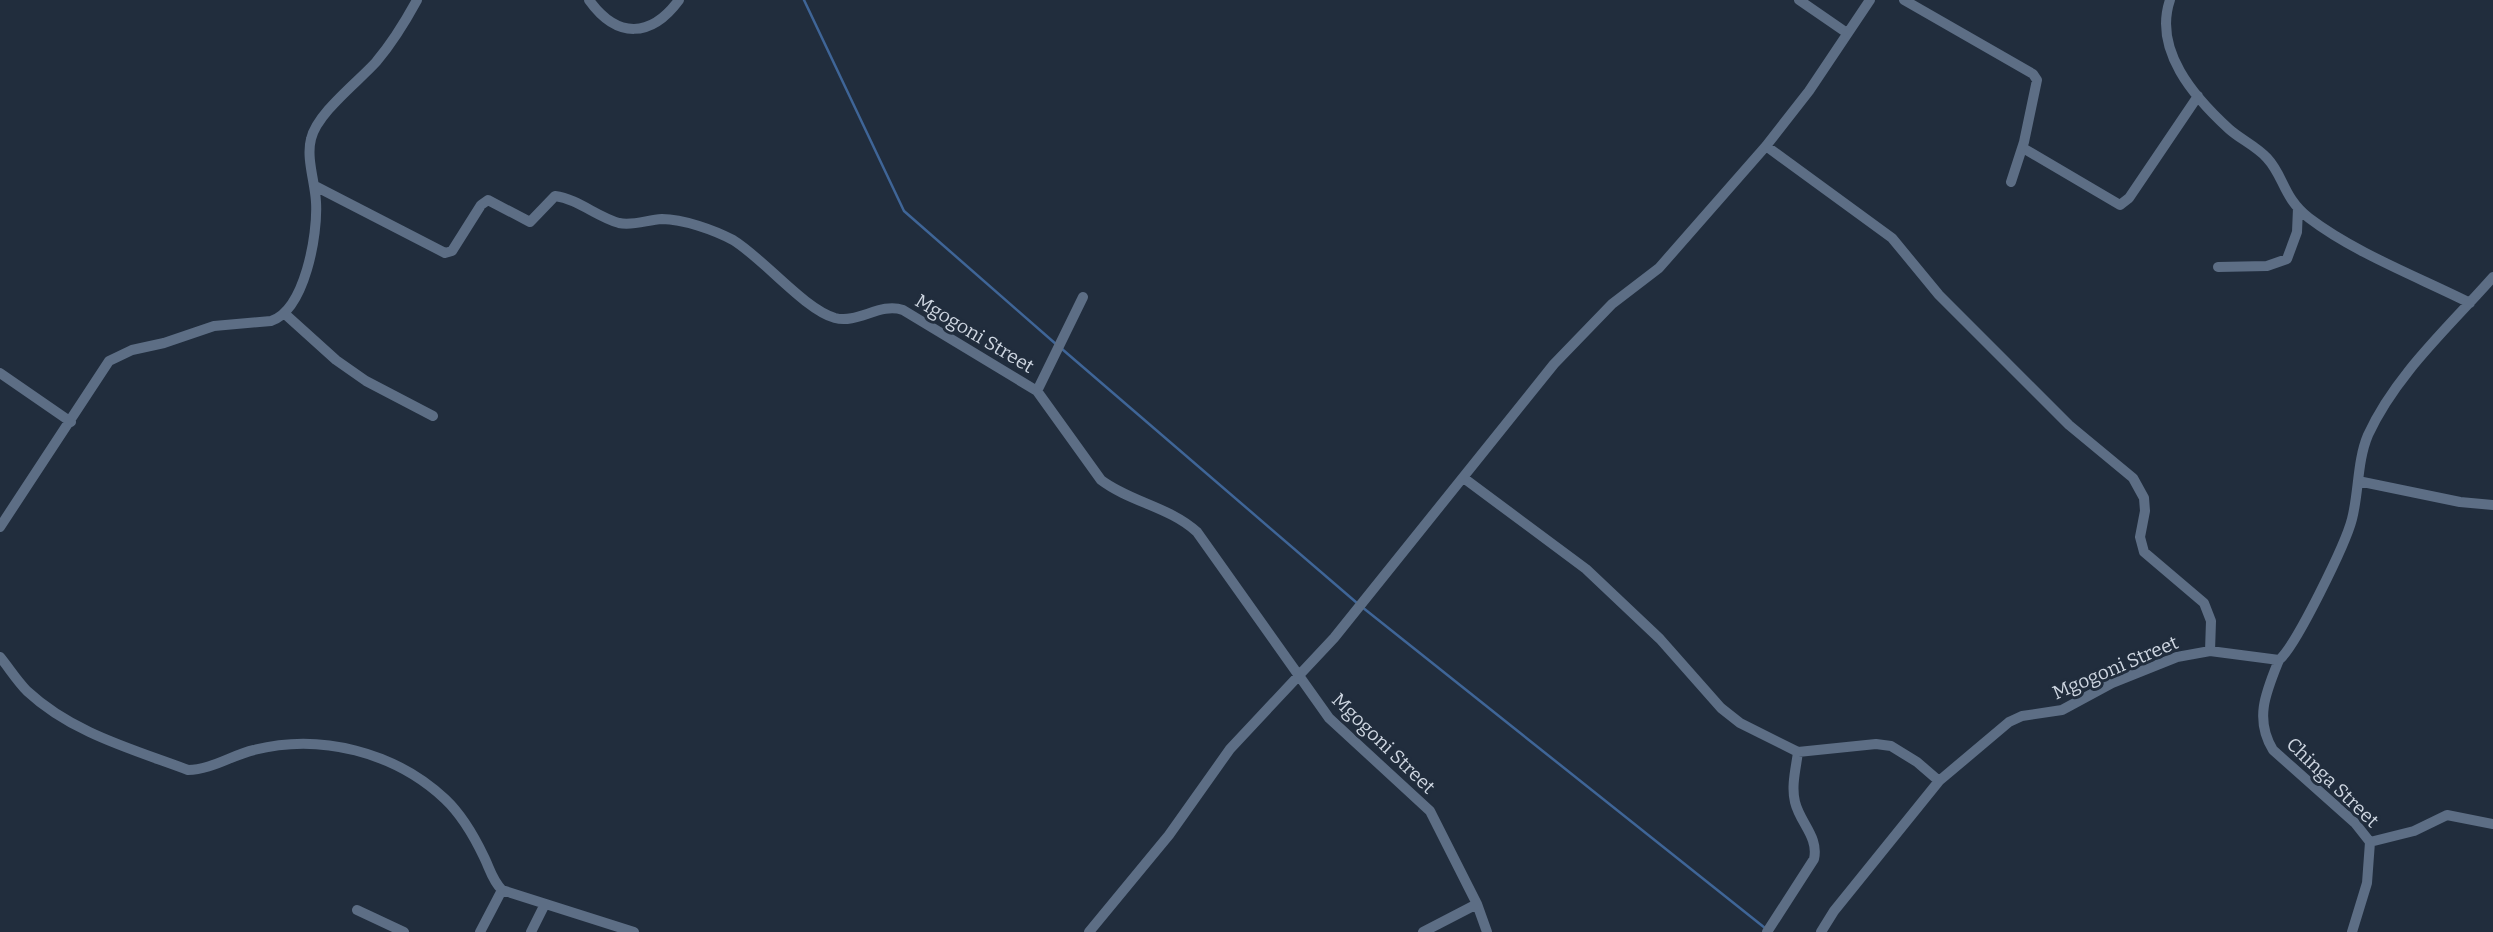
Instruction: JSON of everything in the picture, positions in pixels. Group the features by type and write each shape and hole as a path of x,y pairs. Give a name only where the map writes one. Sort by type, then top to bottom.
{"street":[{"path":"0,527 109,361 121,354 214,326 271,321 285,314 297,295 310,256 315,229 315,186 310,151 315,128 376,62 417,0"},
{"path":"589,0 607,19 623,28 645,29 658,23 679,0"},
{"path":"1799,0 1847,33"},
{"path":"1089,932 1169,835 1230,749 1334,638 1465,479 1554,364 1612,304 1659,268 1766,146 1809,91 1870,0"},
{"path":"1904,0 2034,75 2037,88 2023,148 2011,182"},
{"path":"2170,0 2166,31 2169,50 2179,69 2198,96 2230,130 2267,158 2284,191 2298,208 2327,231 2470,303"},
{"path":"2023,148 2115,203 2124,203 2198,96"},
{"path":"1766,146 1892,237 1939,295 2069,425 2133,478 2144,498 2140,544 2144,552 2210,611 2210,651"},
{"name":"Mgogoni Street","path":"315,186 445,253 452,251 481,205 488,201 530,222 555,197 620,223 663,219 715,232 733,240 820,310 836,318 850,318 889,308 903,310 1037,391 1101,480 1112,488 1186,522 1197,532 1329,719 1430,811 1477,904 1487,932"},
{"path":"2218,267 2267,265 2287,259 2297,232 2298,208"},
{"path":"2279,660 2297,638 2345,542 2363,449 2369,433 2400,382 2493,277"},
{"path":"1037,391 1083,297"},
{"path":"285,314 336,360 366,381 433,416"},
{"path":"0,373 71,422"},
{"path":"1465,479 1586,569 1660,639 1721,708 1756,732 1798,752 1876,744 1891,746 1917,762 1939,781"},
{"path":"2358,481 2460,502 2493,505"},
{"name":"Mgogoni Street","path":"1821,932 1834,911 1939,781 2009,722 2022,716 2062,710 2112,683 2177,657 2210,651 2279,660"},
{"path":"0,657 26,690 50,710 110,742 188,770 218,764 251,750 293,744 340,746 379,758 444,798 472,835 494,881 502,890 634,932"},
{"name":"Chinga Street","path":"2279,660 2262,719 2265,737 2273,750 2355,823 2370,842 2367,883 2352,932"},
{"path":"1767,932 1814,859 1816,851 1814,840 1794,800 1798,752"},
{"path":"2370,842 2414,831 2446,815 2493,824"},
{"path":"480,932 502,890"},
{"path":"531,932 545,904"},
{"path":"1423,932 1477,904"},
{"path":"357,910 404,932"}],"waterway":[{"path":"804,0 904,211 1057,345"},
{"path":"1062,349 1357,603"},
{"path":"1362,607 1765,928"}]}
